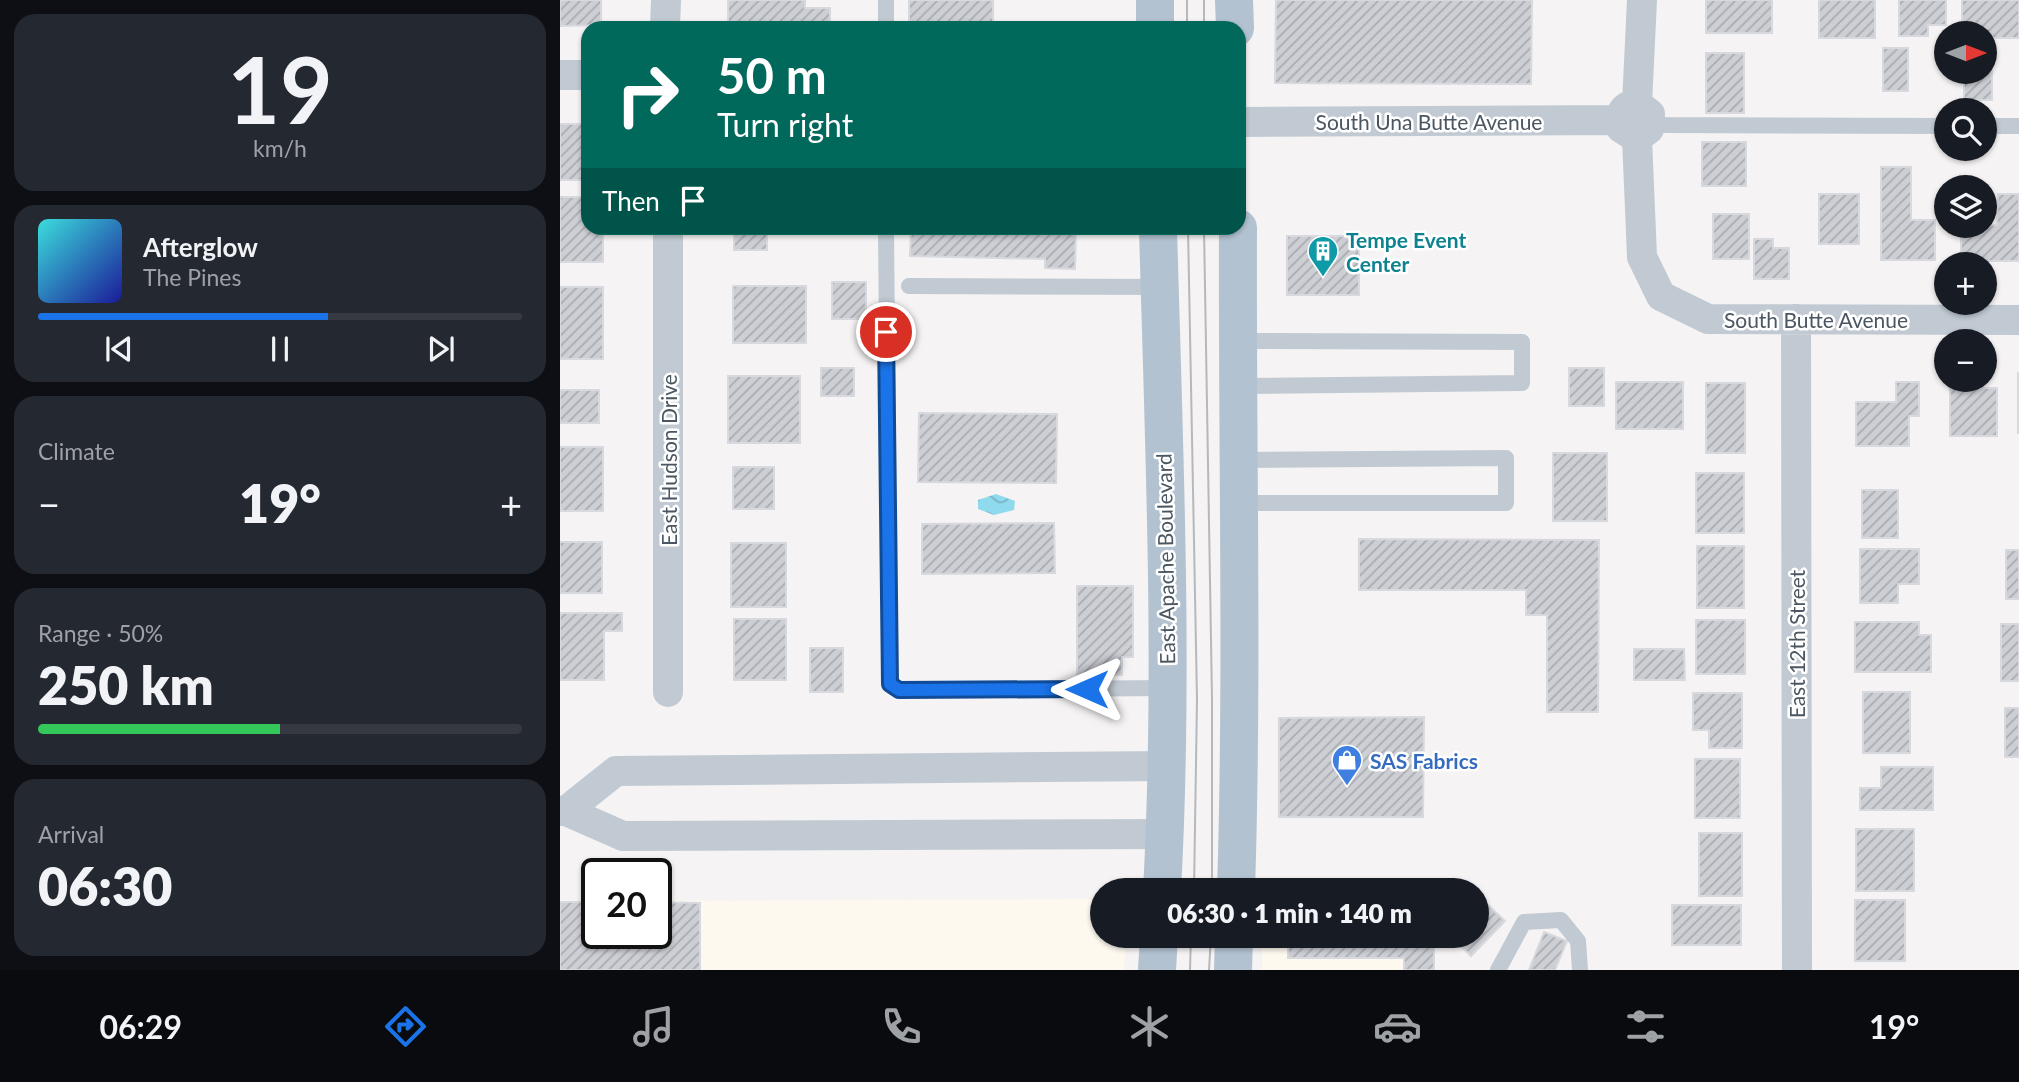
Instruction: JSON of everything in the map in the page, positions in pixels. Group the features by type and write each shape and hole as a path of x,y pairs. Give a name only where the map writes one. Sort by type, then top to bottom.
{"main road":[{"path":"1155,0 1155,21"},
{"path":"1234,0 1235,21"},
{"name":"East Apache Boulevard","path":"1158,235 1167,565 1167,766 1163,878"},
{"path":"1236,878 1240,654 1237,503 1238,235"},
{"path":"1157,970 1158,948"},
{"path":"1233,970 1234,948"}],"street":[{"path":"665,21 666,0"},
{"name":"South Butte Avenue","path":"1642,0 1637,124 1642,257 1661,296 1708,319 2019,320"},
{"path":"560,75 581,75"},
{"name":"South Una Butte Avenue","path":"1246,122 1637,124"},
{"name":"East Hudson Drive","path":"668,235 668,692"},
{"name":"East 12th Street","path":"1796,319 1797,970"},
{"path":"563,811 616,771 1167,766"},
{"path":"563,811 623,836 1165,834"}],"lane":[{"path":"886,0 886,21"},
{"path":"1637,124 1934,126"},
{"path":"1997,126 2019,126"},
{"path":"886,235 890,684 899,690 1167,688"},
{"path":"909,286 1160,287"},
{"path":"1238,341 1522,342 1522,383 1239,386"},
{"path":"1237,460 1506,458 1506,503 1237,503"},
{"path":"1498,970 1524,922 1540,919 1561,920 1578,941 1580,970"}],"shaded area":[{"path":"1090,899 1090,948 1125,948 1124,970 560,970 560,901 581,901 581,949 672,949 672,901"},
{"path":"1262,948 1434,948 1434,970 1262,970"}],"water":[{"path":"996,494 1015,501 1014,510 994,515 978,509 978,500"}],"building":[{"path":"560,0 601,0 601,21 581,21 581,25 560,26"},
{"path":"728,0 805,0 805,8 830,8 830,21 728,21"},
{"path":"909,0 993,0 993,21 909,21"},
{"path":"1276,0 1532,0 1531,84 1275,83"},
{"path":"1706,0 1772,0 1772,33 1706,33"},
{"path":"1819,0 1875,0 1875,38 1819,38"},
{"path":"1899,0 1946,0 1946,21 1934,21 1934,25 1928,25 1928,36 1899,36"},
{"path":"1962,0 2019,0 2019,38 1997,38 1997,21 1962,21"},
{"path":"1883,48 1908,48 1908,91 1883,91"},
{"path":"1706,53 1744,53 1744,113 1706,113"},
{"path":"1964,84 1992,84 1992,98 1964,98"},
{"path":"560,124 581,124 581,180 560,180"},
{"path":"1702,142 1746,142 1746,186 1702,186"},
{"path":"1881,167 1911,167 1911,220 1934,220 1934,260 1881,260"},
{"path":"1819,194 1859,194 1859,244 1819,244"},
{"path":"1998,194 2019,194 2019,261 1997,261 1997,252 1961,252 1961,238 1997,238"},
{"path":"560,197 581,197 581,235 603,235 603,262 560,262"},
{"path":"1713,214 1749,214 1749,259 1713,259"},
{"path":"734,235 767,235 767,250 734,250"},
{"path":"911,235 1076,235 1075,269 1045,268 1045,259 910,256"},
{"name":"Tempe Event Center","path":"1287,236 1359,236 1359,295 1287,295"},
{"path":"1754,239 1773,239 1773,248 1789,248 1789,279 1754,279"},
{"path":"832,282 866,282 866,319 832,319"},
{"path":"733,286 806,286 806,343 733,343"},
{"path":"560,287 603,287 603,359 560,359"},
{"path":"821,368 854,368 854,396 821,396"},
{"path":"1569,368 1604,368 1604,406 1569,406"},
{"path":"2019,373 2019,433 2018,433"},
{"path":"728,376 800,376 800,443 728,443"},
{"path":"1616,382 1683,382 1683,429 1616,429"},
{"path":"1896,382 1919,382 1919,416 1909,416 1909,446 1856,446 1856,402 1896,402"},
{"path":"1706,383 1745,383 1745,453 1706,453"},
{"path":"560,390 599,390 599,423 560,423"},
{"path":"1950,392 1997,392 1997,436 1950,436"},
{"path":"919,413 1057,414 1056,483 918,482"},
{"path":"560,447 603,447 603,511 560,511"},
{"path":"1553,453 1607,453 1607,521 1553,521"},
{"path":"733,467 774,467 774,509 733,509"},
{"path":"1696,473 1744,473 1744,533 1696,533"},
{"path":"1862,490 1898,490 1898,538 1862,538"},
{"path":"1054,523 1055,573 922,574 922,524"},
{"path":"1359,539 1599,540 1598,712 1547,712 1547,615 1526,615 1526,590 1359,590"},
{"path":"560,542 602,542 602,593 560,593"},
{"path":"731,543 786,543 786,607 731,607"},
{"path":"1697,546 1744,546 1744,608 1697,608"},
{"path":"1860,549 1919,549 1919,584 1898,584 1898,603 1860,603"},
{"path":"2006,550 2019,550 2019,599 2006,599"},
{"path":"1077,586 1133,586 1133,657 1122,657 1122,675 1077,675"},
{"path":"560,613 622,613 622,631 604,631 604,680 560,680"},
{"path":"734,619 786,619 786,680 734,680"},
{"path":"1696,620 1745,620 1745,674 1696,674"},
{"path":"1855,622 1919,622 1919,635 1931,635 1931,672 1855,672"},
{"path":"2001,624 2019,624 2019,681 2001,681"},
{"path":"810,648 843,648 843,692 810,692"},
{"path":"1634,649 1684,649 1685,680 1634,680"},
{"path":"1863,692 1910,692 1910,753 1863,753"},
{"path":"1693,693 1742,693 1742,748 1709,748 1709,730 1693,730"},
{"path":"2005,708 2019,708 2019,757 2005,757"},
{"path":"1424,717 1423,817 1279,817 1279,718"},
{"path":"1695,759 1740,759 1740,818 1695,818"},
{"path":"1881,767 1933,767 1933,810 1860,810 1860,788 1881,788"},
{"path":"1856,829 1914,829 1914,891 1856,891"},
{"path":"1699,833 1742,833 1742,896 1699,896"},
{"path":"1855,900 1905,900 1905,961 1855,961"},
{"path":"560,902 581,902 581,949 672,949 672,902 700,903 700,970 560,970"},
{"path":"1672,905 1741,905 1741,945 1672,945"},
{"path":"1489,906 1505,921 1489,937"},
{"path":"1544,932 1567,941 1555,970 1529,970"},
{"path":"1288,948 1434,948 1434,970 1404,970 1404,958 1288,958"},
{"path":"1463,948 1479,948 1471,956"}],"tram line":[{"path":"1187,0 1187,21"},
{"path":"1204,0 1204,21"},
{"path":"1188,235 1197,699 1194,878"},
{"path":"1204,235 1212,699 1212,878"},
{"path":"1190,970 1191,948"},
{"path":"1209,970 1210,948"}],"place":[{"name":"Tempe Event Center","path":"1323,278"},
{"name":"SAS Fabrics","path":"1347,787"}],"route":[{"path":"886,332 890,684 899,690 1087,689"}]}
